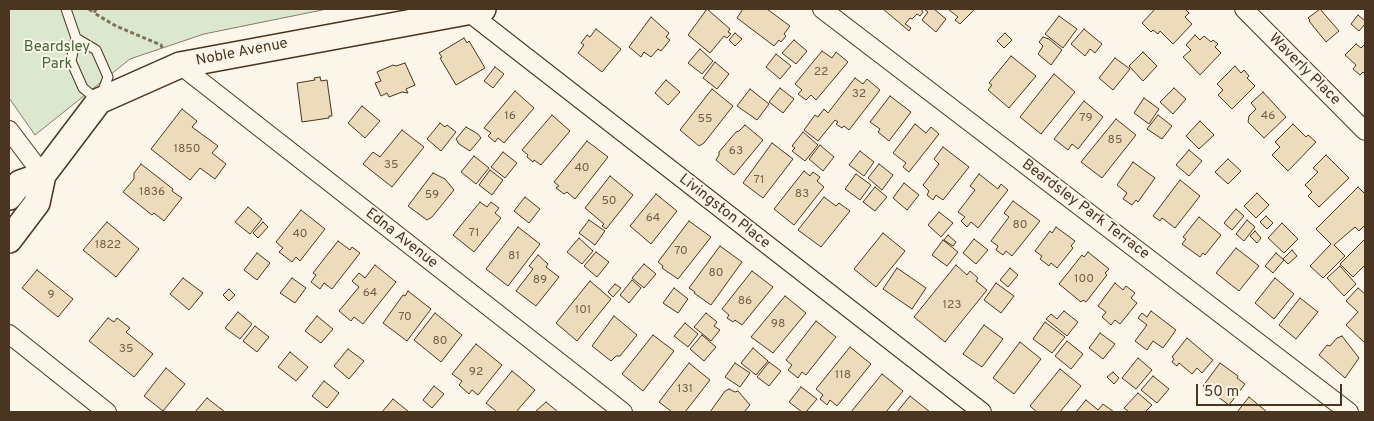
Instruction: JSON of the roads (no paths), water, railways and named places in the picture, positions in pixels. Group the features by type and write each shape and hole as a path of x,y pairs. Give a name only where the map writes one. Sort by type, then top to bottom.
{"main road":[{"name":"Noble Avenue","path":"9,240 37,203 43,175 99,100 175,67 475,10"},
{"path":"9,197 20,183 43,175"}],"street":[{"name":"Beardsley Park Terrace","path":"822,9 1349,412"},
{"name":"Waverly Place","path":"1244,9 1365,131"},
{"name":"Livingston Place","path":"475,10 982,412"},
{"name":"Edna Avenue","path":"175,67 623,412"},
{"path":"9,130 43,175"},
{"path":"9,334 107,412"}],"lane":[{"path":"66,9 76,38 71,61 83,88 99,100 108,77 96,50 76,38"}],"park label":[{"name":"Beardsley Park","path":"57,56"}]}
